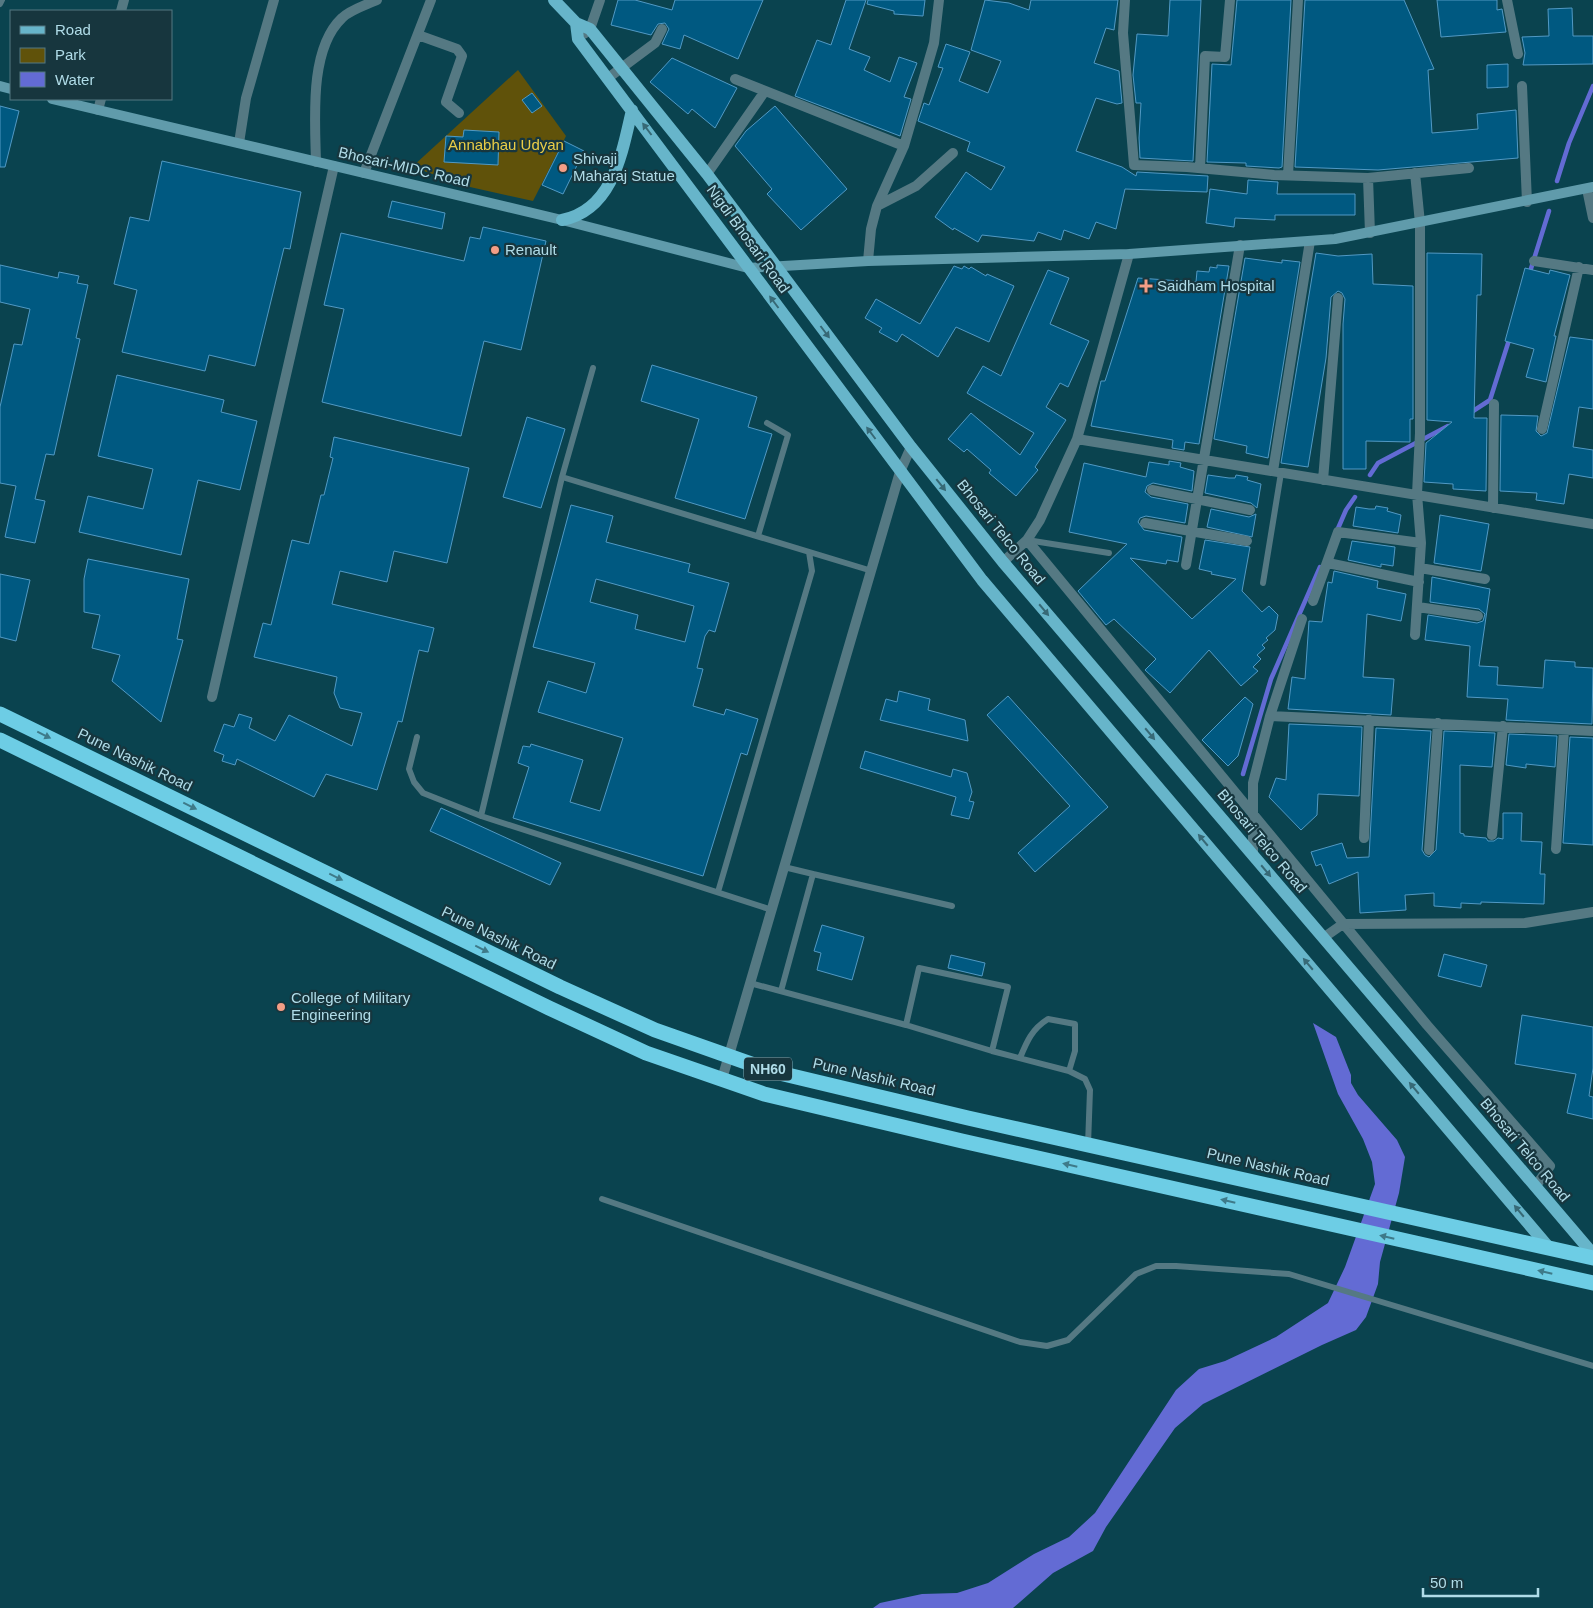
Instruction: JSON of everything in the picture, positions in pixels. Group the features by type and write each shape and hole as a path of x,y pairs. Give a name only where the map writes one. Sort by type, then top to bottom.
{"highway":[{"name":"Pune Nashik Road","path":"0,714 560,986 655,1030 728,1056 771,1070 1088,1145 1593,1258"},
{"name":"NH60","path":"0,740 549,1008 646,1053 764,1094 962,1141 1593,1283"}],"main road":[{"name":"Nigdi Bhosari Road","path":"554,0 576,23 590,29 707,174 910,447"},
{"path":"576,23 578,39"},
{"name":"Nigdi Bhosari Road","path":"578,39 900,472"},
{"path":"562,220 586,212 607,188 622,153 632,110"},
{"name":"Bhosari Telco Road","path":"910,447 1003,562 1593,1254"},
{"path":"900,472 982,580 1550,1248"}],"street":[{"path":"239,143 246,98 274,0"},
{"path":"316,162 315,97 321,50 342,17 377,0"},
{"path":"364,173 432,0"},
{"path":"578,39 590,29 600,0"},
{"path":"868,261 871,229 877,206 904,146 934,43 939,0"},
{"path":"1125,0 1124,33 1134,164 1288,175 1368,178 1468,168"},
{"path":"1200,168 1205,56 1226,57 1230,0"},
{"path":"1288,175 1298,0"},
{"path":"1507,0 1518,54"},
{"path":"608,78 656,44 662,29"},
{"path":"418,35 457,49 462,56 446,102 458,113"},
{"path":"735,79 904,146"},
{"path":"1522,86 1527,202"},
{"path":"707,174 765,91"},
{"name":"Bhosari-MIDC Road","path":"56,100 562,220 748,268 868,261 1129,254 1310,240 1370,233 1420,224 1590,188"},
{"path":"98,110 101,100"},
{"path":"877,206 916,186 953,153"},
{"path":"212,697 334,166"},
{"path":"1414,635 1418,607 1421,543 1417,494 1420,433 1420,224 1415,173"},
{"path":"1368,178 1370,233"},
{"path":"1590,188 1593,218"},
{"path":"1277,472 1310,240"},
{"path":"1186,565 1240,245"},
{"path":"1003,562 1027,540 1040,520 1077,439 1129,254"},
{"path":"1534,260 1593,270"},
{"path":"1542,429 1579,267"},
{"path":"1323,480 1338,298"},
{"path":"1493,508 1495,487 1494,404"},
{"path":"1077,439 1593,524"},
{"path":"722,1079 900,472 910,447"},
{"path":"1152,490 1250,510"},
{"path":"1145,523 1248,541"},
{"path":"1313,601 1338,532 1421,543"},
{"path":"1027,540 1427,1025 1550,1166 1535,1187"},
{"path":"1328,563 1419,582"},
{"path":"1420,568 1485,579"},
{"path":"1418,607 1478,616"},
{"path":"1253,855 1252,783 1270,716 1302,619"},
{"path":"1270,716 1593,731"},
{"path":"1364,838 1369,720"},
{"path":"1429,850 1438,723"},
{"path":"1492,835 1503,726"},
{"path":"1556,849 1564,730"},
{"path":"1323,938 1343,924 1524,923 1593,912"}],"lane":[{"path":"0,4 2,0"},
{"path":"481,816 562,477 593,368"},
{"path":"758,536 788,435 767,423"},
{"path":"1263,583 1277,472"},
{"path":"562,477 872,571"},
{"path":"1027,540 1109,553"},
{"path":"718,892 812,571 810,552"},
{"path":"417,736 409,769 414,782 423,793 481,816 772,910"},
{"path":"784,867 952,906"},
{"path":"781,991 813,874"},
{"path":"906,1024 919,968 1008,987 992,1051"},
{"path":"750,983 906,1024 992,1051 1068,1071 1085,1079 1090,1090 1088,1145"},
{"path":"1020,1058 1030,1034 1037,1026 1048,1019 1075,1024 1075,1050 1068,1071"},
{"path":"602,1199 1020,1342 1047,1346 1068,1340 1136,1274 1156,1266 1176,1266 1289,1274 1593,1366"}],"green space":[{"name":"Annabhau Udyan","path":"518,70 566,136 533,201 470,187 412,167"}],"water":[{"path":"1313,1023 1336,1037 1351,1075 1351,1083 1358,1095 1397,1140 1405,1157 1399,1193 1380,1262 1378,1284 1366,1317 1356,1330 1203,1404 1175,1428 1106,1527 1093,1551 1053,1573 1013,1608 873,1608 880,1603 922,1594 957,1593 988,1583 1034,1554 1069,1537 1095,1513 1176,1390 1199,1369 1225,1361 1276,1337 1328,1303 1345,1267 1375,1184 1372,1162 1363,1139 1338,1094"}],"building":[{"path":"618,0 635,0 672,10 675,0 763,0 738,59 684,35 680,49 662,44 669,29 665,23 658,24 651,35 611,25"},
{"path":"846,0 866,0 849,49 870,57 864,70 890,82 899,57 917,63 904,97 911,99 900,136 795,96 817,40 831,45"},
{"path":"868,0 925,0 923,16 894,14 894,11 867,4"},
{"path":"985,0 1009,3 1029,10 1031,0 1118,0 1114,30 1106,28 1094,63 1119,71 1122,103 1117,104 1096,98 1076,151 1122,167 1136,176 1137,172 1208,176 1207,192 1125,189 1116,229 1096,222 1089,239 1064,230 1061,240 1038,232 1034,241 982,235 978,242 954,228 953,230 935,217 966,172 991,190 1005,167 967,151 970,142 918,121 924,103 929,105 943,68 938,67 946,44 970,52 959,81 988,93 1001,61 971,50"},
{"path":"1170,0 1201,0 1193,161 1140,158 1141,103 1136,103 1133,75 1137,34 1168,36"},
{"path":"1237,0 1291,0 1282,167 1279,168 1246,166 1246,163 1207,162 1212,64 1231,65"},
{"path":"1305,0 1404,0 1434,69 1428,70 1432,133 1478,129 1477,114 1516,110 1518,158 1378,170 1295,167"},
{"path":"1437,0 1497,0 1497,10 1502,9 1506,32 1441,37"},
{"path":"1572,8 1573,36 1593,36 1593,64 1523,65 1525,53 1522,37 1549,36 1548,9"},
{"path":"672,58 737,88 715,128 692,109 688,114 650,82"},
{"path":"1508,64 1508,87 1487,88 1487,65"},
{"path":"532,93 542,106 532,113 522,100"},
{"path":"0,106 19,111 5,167 0,167"},
{"path":"775,106 847,189 801,230 767,194 772,189 735,146 746,131"},
{"path":"464,130 499,132 498,165 444,162 446,136 463,137"},
{"name":"Shivaji Maharaj Statue","path":"564,141 584,151 563,194 542,185"},
{"path":"162,161 301,192 290,249 284,248 255,366 209,355 205,371 122,352 137,290 114,284 130,217 149,221"},
{"path":"1248,180 1278,182 1277,194 1355,194 1355,215 1275,215 1275,220 1235,218 1234,227 1206,223 1210,189 1247,194"},
{"path":"392,201 445,213 442,229 388,217"},
{"path":"483,227 546,241 521,350 484,341 461,436 322,402 344,309 324,305 341,233 464,261 470,237 480,239"},
{"path":"1316,253 1338,256 1372,254 1373,284 1413,286 1413,419 1410,419 1410,442 1366,441 1366,469 1343,469 1343,324 1345,299 1342,293 1338,291 1331,297 1326,358 1308,467 1281,463"},
{"path":"1427,253 1482,254 1481,295 1477,295 1474,418 1487,418 1486,491 1453,489 1453,484 1424,482 1426,443 1452,422 1427,420"},
{"path":"1245,258 1282,263 1282,260 1300,262 1268,458 1246,453 1247,446 1214,439"},
{"path":"0,265 58,278 59,272 79,276 77,283 88,285 76,338 80,339 54,455 46,454 35,499 45,501 35,543 5,537 16,486 0,483 0,407 14,344 22,345 30,309 0,302"},
{"path":"1217,265 1229,266 1199,444 1185,442 1184,450 1172,448 1173,440 1091,426 1101,381 1105,381 1138,278 1196,282 1197,271 1209,272 1210,267 1217,268"},
{"path":"954,266 962,269 964,266 969,269 971,267 986,276 987,274 1014,286 989,342 956,327 938,357 902,334 897,342 879,332 882,328 865,318 876,299 920,324"},
{"path":"1525,268 1549,274 1550,270 1570,275 1554,336 1556,336 1546,382 1526,377 1534,349 1505,341"},
{"path":"1048,270 1069,278 1050,324 1089,341 1068,387 1060,383 1046,407 1066,420 1035,467 1038,470 1016,496 989,473 991,470 967,449 964,452 948,439 971,413 1020,455 1034,433 967,393 983,366 1001,376"},
{"path":"1570,337 1593,340 1593,409 1579,407 1573,447 1593,450 1593,478 1569,474 1564,504 1536,500 1537,493 1500,491 1501,415 1538,416 1536,431 1541,436 1547,433"},
{"path":"652,365 757,397 748,427 772,434 745,519 675,498 699,419 641,401"},
{"path":"117,375 224,400 221,412 257,421 240,490 198,480 181,555 79,532 88,496 143,509 153,469 98,456"},
{"path":"527,417 565,429 541,508 503,497"},
{"path":"334,437 469,468 447,563 394,551 387,582 340,571 332,604 434,628 428,652 419,650 402,722 398,721 377,790 326,774 314,797 237,759 235,765 222,761 224,755 214,751 224,724 234,727 239,714 252,718 249,728 275,741 289,715 352,746 362,713 340,708 334,693 337,677 254,657 263,623 271,625 292,540 309,544 321,495 324,495 333,458 330,457"},
{"path":"1169,461 1181,463 1180,467 1194,471 1192,491 1153,483 1147,486 1145,492 1151,497 1188,504 1185,523 1146,516 1140,518 1138,522 1144,530 1182,537 1178,562 1167,560 1166,564 1130,558 1192,619 1236,579 1211,574 1212,572 1199,569 1205,540 1250,547 1242,591 1262,612 1269,606 1278,615 1275,630 1266,638 1268,640 1262,645 1265,648 1257,655 1261,659 1253,667 1258,671 1241,686 1209,650 1170,693 1145,670 1156,659 1114,619 1106,625 1078,591 1127,544 1069,532 1084,463 1146,477 1149,462 1169,465"},
{"path":"1208,475 1229,478 1235,478 1236,475 1248,477 1247,480 1261,484 1257,508 1251,503 1205,493"},
{"path":"571,505 613,516 606,542 690,564 688,572 729,583 715,632 709,630 705,636 697,668 703,669 693,706 724,715 726,709 758,719 747,755 741,753 703,876 513,818 529,767 518,763 523,746 530,747 531,744 583,760 570,802 600,811 623,738 538,712 548,681 586,693 595,663 533,647","holes":["596,579 694,606 685,642 635,629 638,615 590,602"]},
{"path":"1376,506 1388,508 1387,511 1401,515 1398,533 1353,526 1356,507 1375,509"},
{"path":"1211,509 1249,517 1256,514 1252,537 1207,527"},
{"path":"1440,515 1489,524 1481,571 1434,563"},
{"path":"1352,541 1395,547 1393,566 1381,564 1381,567 1348,560"},
{"path":"88,559 189,579 177,639 183,640 161,722 112,681 120,655 92,648 100,615 84,612 84,579"},
{"path":"1334,571 1378,581 1377,588 1406,594 1401,621 1367,614 1363,677 1394,679 1391,715 1288,709 1292,677 1305,679 1309,621 1322,622 1328,582 1332,583"},
{"path":"0,574 30,580 16,641 0,637"},
{"path":"1432,577 1490,589 1479,666 1498,667 1497,685 1543,688 1545,660 1575,662 1575,667 1593,668 1592,724 1506,720 1508,699 1467,697 1470,646 1425,640 1428,615 1477,623 1483,621 1485,614 1479,609 1430,602"},
{"path":"899,691 930,699 928,710 965,720 968,741 880,720 886,699 897,702"},
{"path":"1008,696 1108,807 1035,872 1018,853 1070,806 987,715"},
{"path":"1245,697 1253,704 1238,756 1228,766 1202,740"},
{"path":"1289,724 1362,727 1359,796 1318,794 1317,815 1301,830 1269,797 1276,778 1286,780"},
{"path":"1376,728 1431,731 1422,850 1429,857 1436,850 1444,731 1495,733 1492,767 1460,765 1460,833 1464,834 1464,836 1486,838 1488,841 1494,841 1498,838 1503,839 1503,813 1522,813 1521,841 1542,842 1540,874 1545,874 1544,904 1481,902 1481,904 1461,903 1461,908 1434,906 1434,893 1405,895 1406,910 1360,913 1358,872 1329,884 1321,864 1316,866 1311,852 1342,843 1347,858 1369,857"},
{"path":"1509,734 1557,736 1555,767 1526,764 1526,768 1506,765"},
{"path":"1570,737 1593,738 1593,845 1563,843"},
{"path":"865,751 951,777 953,769 967,773 972,792 969,801 974,802 969,819 951,815 956,797 860,768"},
{"path":"441,808 561,863 550,885 430,831"},
{"path":"822,925 864,937 852,980 817,970 821,953 814,951"},
{"path":"1444,954 1487,965 1481,987 1438,976"},
{"path":"951,955 985,963 982,976 948,968"},
{"path":"1522,1015 1593,1027 1593,1068 1589,1096 1593,1097 1593,1119 1567,1113 1576,1074 1515,1064"}],"waterway":[{"path":"1557,181 1569,143 1593,86"},
{"path":"1529,275 1549,211"},
{"path":"1470,413 1490,400 1510,337"},
{"path":"1370,475 1378,463 1448,426"},
{"path":"1336,533 1346,510 1355,497"},
{"path":"1243,774 1271,679 1320,567"}],"place":[{"name":"Shivaji Maharaj Statue","path":"563,168"},
{"name":"Renault","path":"495,250"},
{"name":"Saidham Hospital","path":"1146,286"},
{"name":"College of Military Engineering","path":"281,1007"}]}
